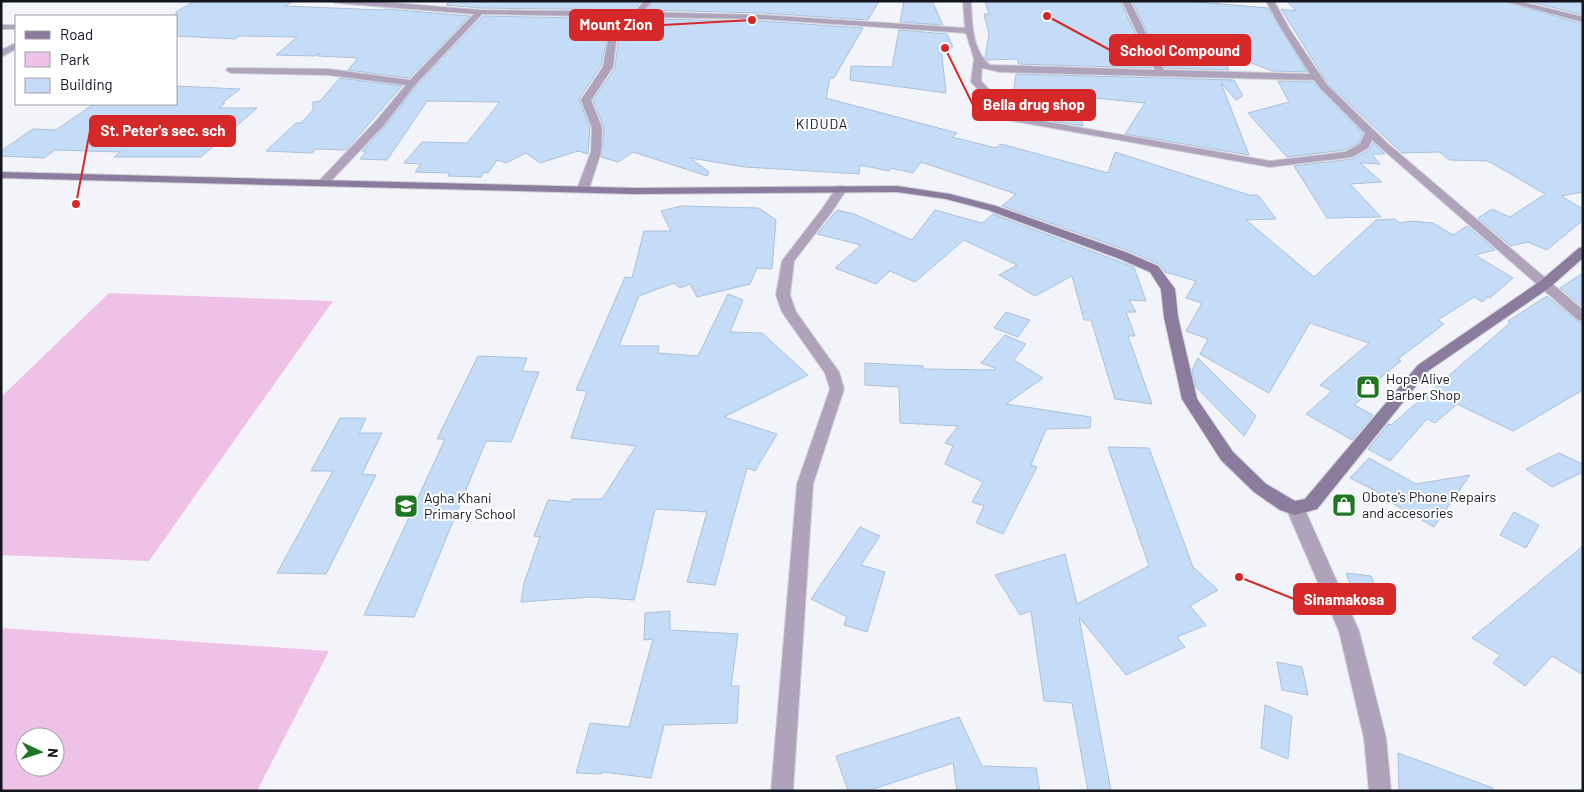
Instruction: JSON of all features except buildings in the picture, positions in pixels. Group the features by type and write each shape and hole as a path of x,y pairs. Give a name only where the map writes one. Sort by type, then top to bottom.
{"street":[{"path":"336,1 480,12 762,17 968,31"},
{"path":"583,189 596,152 597,128 586,100 608,67 612,40 648,1"},
{"path":"967,1 968,31 979,60 985,66 1000,69 1317,77"},
{"path":"1126,1 1161,73"},
{"path":"1270,1 1286,30 1324,86 1370,132 1583,317"},
{"path":"1508,1 1583,20"},
{"path":"324,182 380,124 412,83 480,12"},
{"path":"1,26 15,27"},
{"path":"1,54 15,47"},
{"path":"979,60 976,82 1012,118 1270,164 1348,154 1364,146 1370,132"},
{"path":"230,70 328,72 412,83"},
{"path":"1,175 583,189 896,188 946,196 992,208 1124,256 1154,269 1168,289 1171,317 1190,399 1227,456 1260,488 1286,505 1295,508 1311,504 1423,368 1544,285 1583,251"},
{"path":"782,791 805,484 838,389 832,372 789,312 782,295 788,261 827,211 841,189"},
{"path":"1295,508 1349,631 1375,738 1380,791"}],"green space":[{"path":"109,293 333,301 149,561 1,555 1,397"},
{"path":"1,628 329,651 257,791 1,791"}],"place":[{"name":"School Compound","path":"1047,16"},
{"name":"Mount Zion","path":"752,20"},
{"name":"Bella drug shop","path":"945,48"},
{"name":"St. Peter's sec. sch","path":"76,204"},
{"name":"Hope Alive Barber Shop","path":"1368,387"},
{"name":"Obote's Phone Repairs and accesories","path":"1344,505"},
{"name":"Agha Khani Primary School","path":"406,506"},
{"name":"Sinamakosa","path":"1239,577"}],"district":[{"name":"KIDUDA","path":"822,124"}]}
